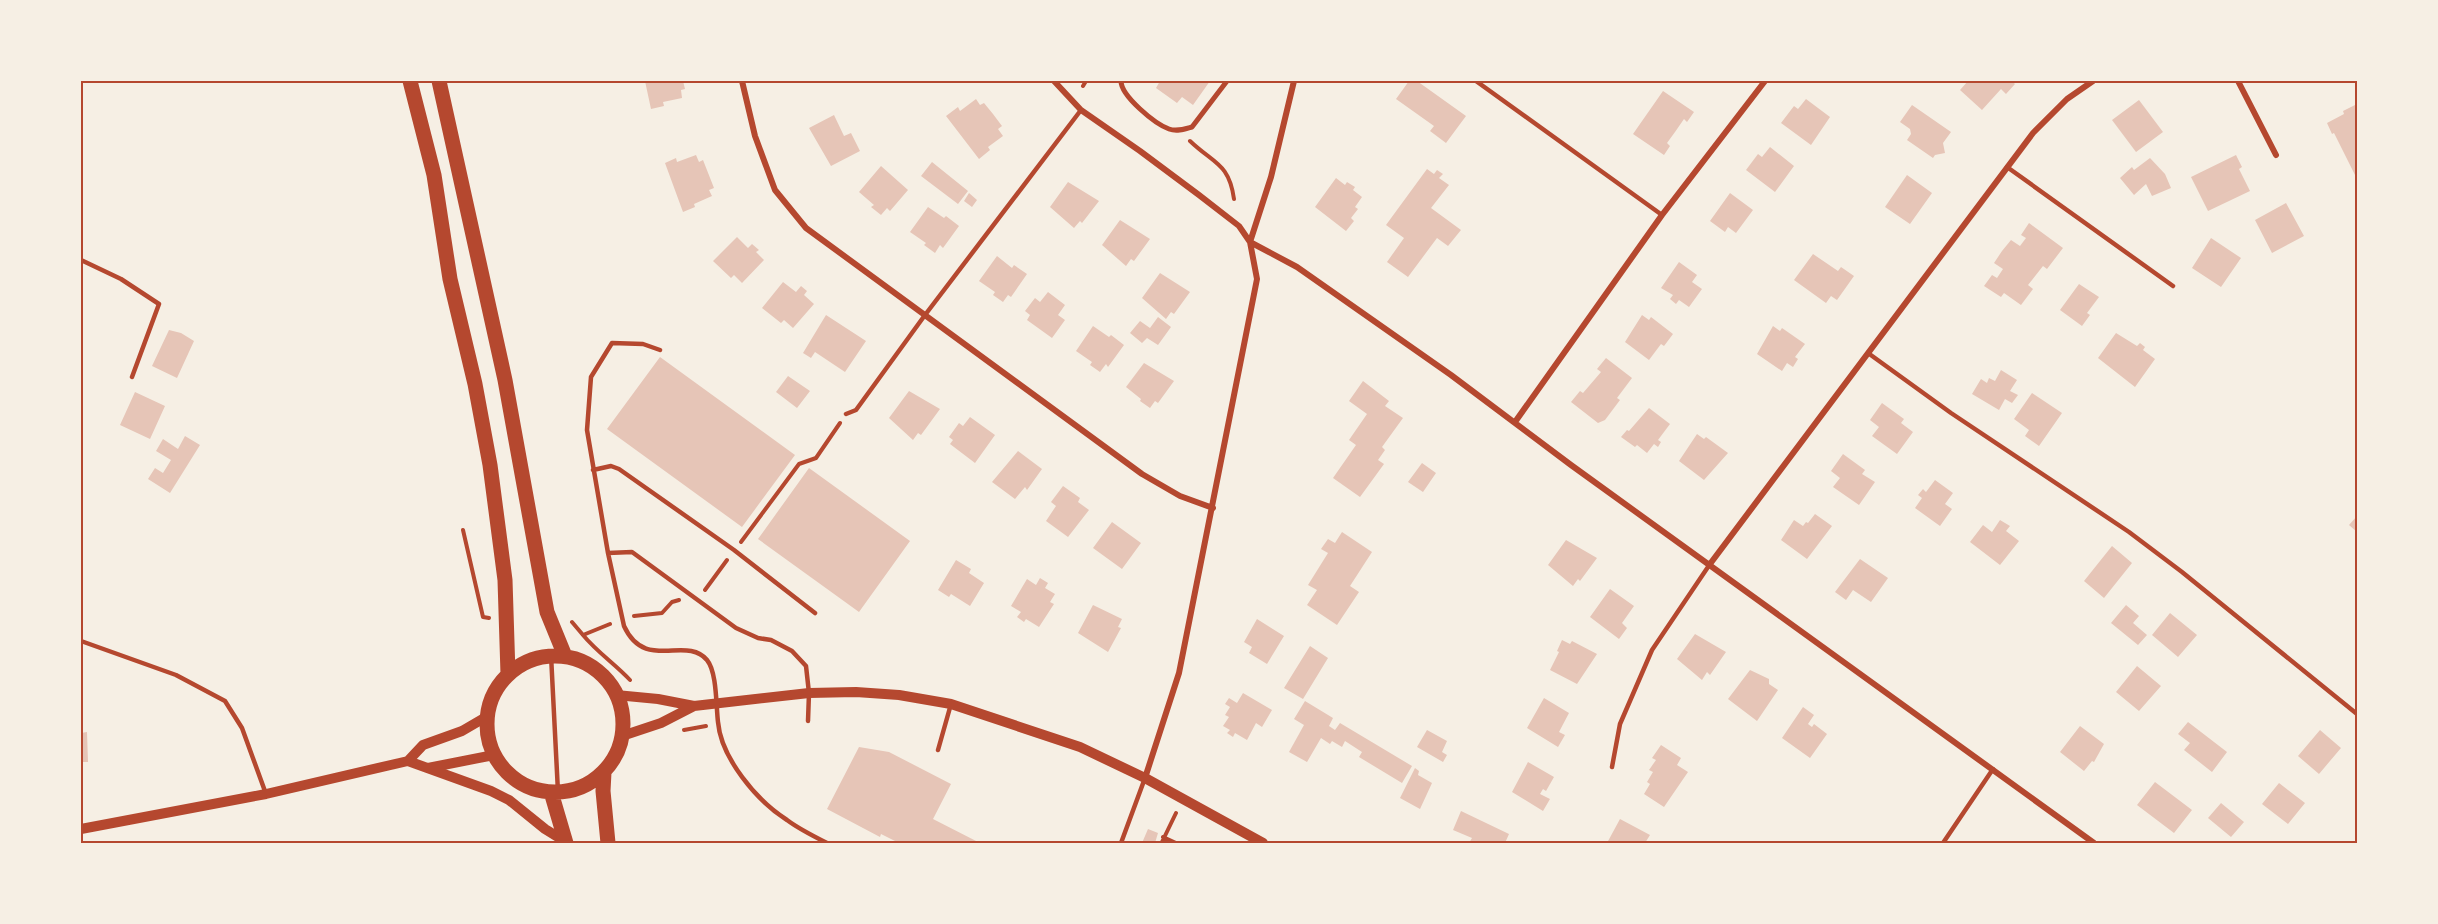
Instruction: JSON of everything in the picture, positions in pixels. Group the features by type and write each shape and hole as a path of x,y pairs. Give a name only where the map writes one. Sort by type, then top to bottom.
{"main road":[{"path":"410,81 432,164 450,279 475,384 490,465 505,580 508,674"},
{"path":"439,81 505,380 547,612 558,656"},
{"path":"558,656 590,665 601,673 616,695 622,715 622,736 615,755 604,772 584,786 555,792 528,787 500,765 489,743 486,717 495,691 508,674 530,660 558,656"},
{"path":"604,772 603,791 608,843"},
{"path":"555,792 566,843"}],"street":[{"path":"742,81 754,136 776,190 806,228 1142,474 1180,496 1213,508"},
{"path":"1054,81 1081,110 1140,151 1239,226 1250,242 1257,279 1179,673 1145,778"},
{"path":"1120,81 1126,97 1163,127 1172,130 1192,127 1227,81"},
{"path":"1250,242 1271,177 1294,81"},
{"path":"1515,422 1662,215 1765,81"},
{"path":"1710,564 2033,133 2067,99 2093,81"},
{"path":"2238,81 2276,155"},
{"path":"1250,242 1297,267 1515,422 1571,465 2094,843"},
{"path":"616,695 658,699 694,706 809,693 877,693 951,704 1080,747 1145,778 1263,843"},
{"path":"622,736 662,723 694,706"},
{"path":"408,761 423,745 462,731 486,717"},
{"path":"428,768 494,755"},
{"path":"81,829 266,794 408,761 491,791 509,800 566,843"}],"lane":[{"path":"1476,81 1662,215"},
{"path":"846,414 856,410 1081,110"},
{"path":"2007,167 2173,286"},
{"path":"81,260 121,279 159,304 132,377"},
{"path":"660,350 643,344 612,343 591,377 587,430 622,620 628,634 645,649 687,651 700,654 708,660 724,749 766,804 787,820 827,843"},
{"path":"1868,353 1951,413 2129,532 2182,572 2357,714"},
{"path":"593,470 611,466 620,469 734,550 814,614"},
{"path":"608,553 632,552 727,622 758,638 780,644 792,651 806,666 809,693 808,721"},
{"path":"1612,767 1620,724 1652,650 1710,564"},
{"path":"81,641 176,675 225,701 242,728 266,794"},
{"path":"555,792 558,656"},
{"path":"938,750 951,704"},
{"path":"1943,843 1993,769"},
{"path":"1121,843 1145,778"}],"path":[{"path":"1083,86 1086,81"},
{"path":"1184,130 1190,142 1227,172 1232,184 1234,199"},
{"path":"816,458 846,414"},
{"path":"464,530 483,617 493,619"},
{"path":"645,615 658,614"},
{"path":"591,633 613,623"},
{"path":"583,635 594,648 607,656 635,684"},
{"path":"674,732 718,724"},
{"path":"1176,813 1162,839 1176,843"}],"building":[{"path":"645,81 683,81 685,89 681,90 682,98 663,102 664,106 651,109"},
{"path":"1160,81 1210,81 1193,105 1182,97 1177,103 1156,88"},
{"path":"1409,81 1417,81 1466,116 1446,143 1430,131 1434,126 1396,99"},
{"path":"1968,81 2012,81 2015,84 2006,94 2001,89 1982,110 1960,90"},
{"path":"1663,91 1694,112 1687,122 1684,119 1667,143 1670,146 1664,155 1633,134"},
{"path":"976,99 980,105 984,103 1002,126 998,129 1003,136 988,147 990,150 979,159 946,116 958,107 960,111"},
{"path":"1806,99 1830,117 1811,145 1781,123 1794,106 1798,109"},
{"path":"2139,100 2163,132 2136,152 2112,120"},
{"path":"2357,104 2357,179 2327,123"},
{"path":"1912,105 1951,132 1943,143 1945,153 1935,155 1933,158 1907,140 1911,134 1910,129 1900,122"},
{"path":"834,115 844,136 851,133 860,151 831,166 809,128"},
{"path":"1770,147 1794,166 1775,192 1746,170 1758,154 1762,157"},
{"path":"696,155 699,162 703,160 714,188 709,190 712,196 683,212 665,163 676,158 677,162"},
{"path":"2236,155 2242,167 2239,169 2250,191 2208,211 2191,177"},
{"path":"2150,158 2165,174 2171,188 2152,196 2146,184 2134,195 2120,178 2132,167 2134,170"},
{"path":"932,162 968,191 958,204 921,176"},
{"path":"881,166 908,190 890,211 887,208 881,215 871,207 874,205 859,192"},
{"path":"1427,169 1434,174 1437,170 1443,174 1439,178 1449,185 1431,208 1461,230 1448,246 1437,238 1408,277 1387,262 1404,238 1386,225"},
{"path":"1907,175 1932,193 1910,224 1885,207"},
{"path":"1336,178 1345,185 1347,182 1355,187 1353,190 1362,197 1355,207 1358,209 1351,218 1354,221 1346,231 1315,207"},
{"path":"1068,182 1099,201 1082,223 1080,221 1074,228 1050,207"},
{"path":"969,193 977,200 972,207 964,201"},
{"path":"1730,193 1753,210 1736,233 1728,227 1725,232 1710,221"},
{"path":"2286,203 2304,236 2272,253 2255,220"},
{"path":"928,207 959,226 943,248 940,245 935,253 924,245 926,243 910,232"},
{"path":"1120,220 1150,239 1134,261 1131,259 1126,266 1102,245"},
{"path":"2029,223 2063,248 2047,269 2043,266 2028,285 2033,289 2021,305 2004,293 2001,297 1984,286 1992,275 1997,278 2003,269 1994,263 2011,240 2020,246 2026,238 2021,235"},
{"path":"737,237 748,248 752,244 759,250 756,252 764,260 742,283 734,275 731,278 713,261"},
{"path":"2211,238 2241,258 2221,287 2192,268"},
{"path":"1813,254 1838,271 1841,267 1854,276 1837,300 1831,296 1826,303 1794,280"},
{"path":"997,256 1012,268 1014,265 1027,274 1011,297 1008,295 1003,302 993,295 995,292 979,281"},
{"path":"1679,262 1697,275 1692,282 1702,289 1689,307 1679,300 1676,304 1670,299 1673,295 1661,288"},
{"path":"1160,273 1190,292 1174,314 1171,312 1166,319 1142,298"},
{"path":"783,282 796,292 801,286 807,291 804,295 814,304 793,328 784,320 781,323 762,308"},
{"path":"2079,284 2099,297 2087,313 2090,315 2082,326 2060,310"},
{"path":"1048,292 1065,305 1058,315 1065,320 1052,338 1027,320 1030,315 1025,311 1035,298 1040,302"},
{"path":"826,315 866,341 845,372 815,352 811,358 803,353"},
{"path":"1642,315 1649,320 1651,317 1673,334 1664,346 1661,344 1649,360 1625,342"},
{"path":"1158,317 1171,327 1158,345 1147,338 1142,343 1130,333 1140,321 1150,328"},
{"path":"1093,326 1124,345 1108,367 1106,364 1100,372 1090,365 1092,362 1076,351"},
{"path":"1773,326 1780,331 1782,328 1805,344 1795,357 1798,359 1793,367 1787,363 1782,371 1757,354"},
{"path":"169,330 181,333 194,341 177,378 152,366"},
{"path":"2116,333 2137,346 2140,343 2145,347 2143,350 2155,359 2135,387 2098,358"},
{"path":"660,357 795,455 742,527 607,429"},
{"path":"1606,358 1632,378 1617,398 1620,400 1605,420 1598,423 1571,402 1580,391 1583,393 1601,372 1597,369"},
{"path":"1144,363 1174,381 1158,403 1155,401 1150,408 1126,387"},
{"path":"2001,370 2017,380 2010,391 2018,395 2012,403 2005,399 1999,410 1972,394 1981,379 1987,383 1989,378 1995,381"},
{"path":"788,376 810,391 797,408 776,392"},
{"path":"1363,381 1389,401 1385,406 1403,418 1382,447 1385,450 1378,460 1384,464 1360,497 1333,478 1356,445 1349,440 1367,414 1349,401"},
{"path":"909,391 940,409 921,435 918,433 913,440 889,418"},
{"path":"135,392 165,406 150,439 120,425"},
{"path":"2032,393 2062,413 2039,446 2025,436 2029,430 2014,419"},
{"path":"1882,403 1904,419 1901,423 1913,432 1897,454 1872,436 1879,427 1870,420"},
{"path":"1649,408 1670,424 1658,440 1661,442 1658,447 1654,444 1647,453 1621,437"},
{"path":"970,417 995,435 975,463 950,444 953,440 949,437 959,423 963,426"},
{"path":"1697,434 1704,439 1706,437 1728,453 1704,480 1679,461"},
{"path":"185,436 200,445 170,493 148,479 155,468 163,473 171,460 156,451 163,439 178,449"},
{"path":"1018,451 1042,469 1027,490 1025,487 1015,499 992,482"},
{"path":"1843,454 1865,470 1862,474 1875,482 1859,505 1833,487 1840,478 1831,471"},
{"path":"1422,463 1436,473 1423,492 1408,482"},
{"path":"809,468 910,541 859,612 758,539"},
{"path":"1935,480 1953,493 1945,504 1952,509 1940,526 1915,508 1922,498 1918,495 1923,489 1926,492"},
{"path":"1063,486 1080,498 1078,502 1089,510 1068,537 1046,521 1056,506 1051,502"},
{"path":"1815,514 1832,526 1807,559 1781,540 1794,520 1803,526"},
{"path":"2357,516 2357,532 2349,525"},
{"path":"2000,520 2010,526 2006,531 2019,541 2000,565 1970,542 1983,525 1992,532"},
{"path":"1112,522 1141,543 1122,569 1093,548"},
{"path":"1342,532 1372,552 1350,586 1359,592 1337,625 1307,605 1317,590 1308,585 1328,553 1321,549 1328,539 1335,543"},
{"path":"1566,540 1597,558 1580,581 1578,579 1573,586 1548,565"},
{"path":"2112,546 2132,563 2104,598 2084,581"},
{"path":"1860,559 1888,578 1871,602 1853,590 1846,600 1835,592"},
{"path":"956,560 971,569 969,573 984,583 970,606 951,594 949,597 938,590"},
{"path":"1040,578 1048,583 1045,588 1055,594 1050,602 1054,604 1039,627 1026,619 1024,622 1017,617 1021,612 1011,606 1027,579 1036,585"},
{"path":"1610,589 1634,606 1622,623 1627,628 1619,639 1590,617"},
{"path":"1093,605 1122,619 1118,627 1121,628 1108,652 1078,633"},
{"path":"2126,605 2139,616 2133,623 2147,635 2138,645 2111,623"},
{"path":"2170,613 2197,635 2178,657 2152,635"},
{"path":"1257,619 1284,636 1267,664 1249,653 1252,647 1244,642"},
{"path":"1695,634 1726,652 1710,675 1707,672 1702,680 1677,659"},
{"path":"1562,640 1570,644 1572,641 1597,654 1577,684 1550,670"},
{"path":"1310,646 1328,658 1303,699 1284,688"},
{"path":"2137,666 2161,686 2139,711 2116,692"},
{"path":"1750,670 1769,679 1769,684 1778,690 1757,721 1728,699"},
{"path":"1243,693 1272,710 1262,727 1256,723 1247,740 1235,733 1233,737 1227,733 1230,730 1223,726 1229,717 1225,715 1230,707 1225,704 1229,698 1237,703"},
{"path":"1544,698 1569,713 1559,732 1565,735 1558,747 1527,728"},
{"path":"1305,701 1333,718 1329,726 1335,730 1340,723 1412,766 1402,783 1359,757 1362,752 1345,741 1342,747 1332,741 1330,744 1321,738 1307,762 1289,752 1304,725 1294,719"},
{"path":"1803,707 1814,715 1808,724 1812,727 1814,724 1827,734 1810,758 1782,738"},
{"path":"2188,722 2227,752 2212,772 2184,750 2190,743 2178,734"},
{"path":"2080,726 2104,744 2094,762 2092,761 2084,771 2060,752"},
{"path":"1427,730 1447,741 1442,752 1447,755 1443,762 1417,747"},
{"path":"2320,730 2341,748 2319,774 2298,756"},
{"path":"87,732 88,762 81,762 81,733"},
{"path":"1661,745 1681,758 1677,765 1688,772 1664,807 1644,794 1653,772 1649,770 1656,760 1652,758"},
{"path":"859,747 889,752 951,784 933,819 980,843 899,843 881,834 880,837 827,809"},
{"path":"1528,762 1554,777 1546,791 1543,789 1540,794 1550,799 1543,811 1512,792"},
{"path":"1415,768 1419,771 1418,775 1432,783 1420,809 1400,798"},
{"path":"2155,782 2192,810 2174,833 2137,805"},
{"path":"2279,783 2305,803 2288,824 2262,804"},
{"path":"2221,803 2244,822 2231,837 2208,818"},
{"path":"1461,811 1509,834 1505,843 1469,843 1472,838 1453,830"},
{"path":"1620,819 1650,835 1645,843 1607,843"},
{"path":"1148,829 1158,833 1155,843 1142,843"}]}
